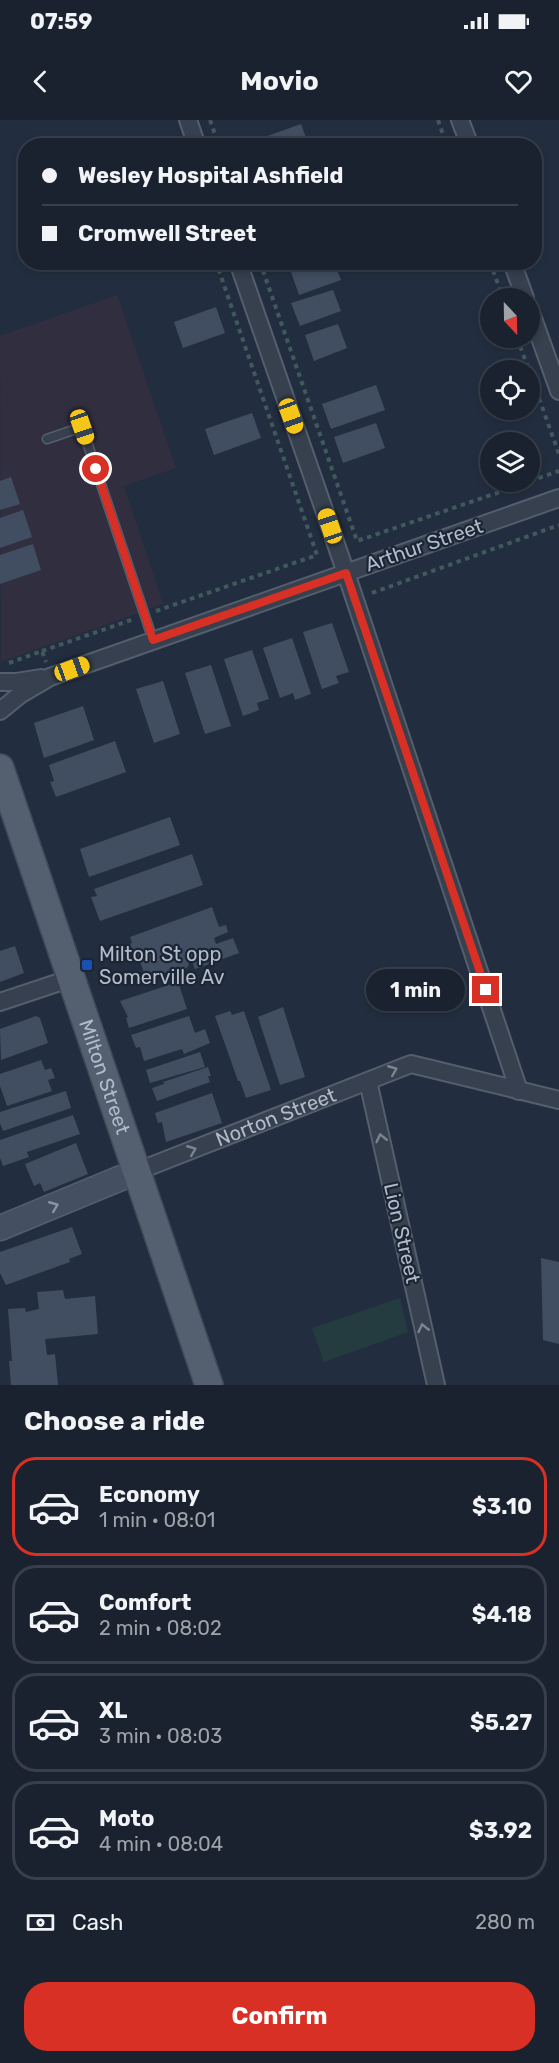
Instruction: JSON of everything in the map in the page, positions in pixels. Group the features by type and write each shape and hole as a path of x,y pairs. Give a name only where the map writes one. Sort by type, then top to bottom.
{"main road":[{"name":"Milton Street","path":"0,768 209,1385"},
{"name":"Norton Street","path":"0,1228 138,1171"}],"street":[{"path":"188,120 194,138"},
{"path":"460,120 467,138"},
{"path":"241,270 346,573 519,1091"},
{"path":"515,270 521,288"},
{"path":"540,338 559,391"},
{"name":"Arthur Street","path":"0,711 21,694 51,677 559,498"},
{"name":"Arthur Street","path":"0,682 51,677"},
{"path":"0,1002 72,978"},
{"name":"Norton Street","path":"138,1171 411,1064 559,1100"},
{"name":"Lion Street","path":"368,1080 436,1385"}],"lane":[{"path":"47,439 82,427 153,640"}],"path":[{"path":"210,120 216,138"},
{"path":"438,120 444,138"},
{"path":"42,651 317,555 219,270"},
{"path":"263,270 357,541 497,492"},
{"path":"493,270 499,288"},
{"path":"540,402 559,454"},
{"path":"540,477 559,471"},
{"path":"372,593 559,525"}],"shaded area":[{"path":"117,295 176,468 124,486 163,604 1,662 0,336"}],"green space":[{"path":"400,1298 408,1332 324,1362 312,1328"}],"building":[{"path":"301,124 306,138 262,138"},
{"path":"290,270 337,270 341,280 299,295"},
{"path":"333,290 341,311 300,326 291,303"},
{"path":"216,307 225,333 183,348 174,322"},
{"path":"338,324 347,348 314,361 305,335"},
{"path":"376,385 385,410 331,429 322,404"},
{"path":"252,413 261,438 214,455 205,429"},
{"path":"376,423 385,448 343,463 334,437"},
{"path":"11,477 20,504 0,510 0,481"},
{"path":"23,510 32,537 0,548 0,518"},
{"path":"33,544 41,570 0,584 0,555"},
{"path":"332,623 349,672 336,676 339,683 322,689 303,632"},
{"path":"292,638 311,694 295,700 293,693 280,698 263,648"},
{"path":"252,650 269,699 257,703 259,710 243,716 224,659"},
{"path":"211,665 231,726 205,734 185,673"},
{"path":"163,681 180,734 154,743 136,689"},
{"path":"83,706 94,740 44,758 34,723"},
{"path":"115,741 126,772 56,797 50,782 54,781 49,765"},
{"path":"170,817 180,845 89,877 80,849"},
{"path":"192,854 203,885 100,921 91,897 97,896 94,889"},
{"path":"212,907 219,927 226,925 228,932 214,938 216,944 233,938 239,953 195,969 191,959 187,960 189,965 185,970 178,972 173,970 146,979 138,955 135,956 129,946 132,942 130,937"},
{"path":"15,946 24,973 0,982 0,951"},
{"path":"178,982 187,1009 129,1028 126,1018 128,1017 120,1001"},
{"path":"283,1007 305,1077 280,1085 258,1017"},
{"path":"230,1011 232,1015 244,1011 271,1090 246,1098 215,1016"},
{"path":"36,1016 40,1018 48,1043 1,1060 0,1029"},
{"path":"189,1016 195,1033 205,1029 210,1043 184,1054 182,1049 144,1061 140,1047 136,1048 131,1035"},
{"path":"200,1052 205,1067 150,1083 146,1070"},
{"path":"41,1060 45,1070 51,1068 55,1078 48,1080 52,1091 7,1106 0,1086 0,1074"},
{"path":"208,1067 210,1082 157,1101 152,1088"},
{"path":"66,1091 71,1108 3,1131 0,1112"},
{"path":"212,1093 222,1123 166,1142 162,1122 158,1123 155,1113"},
{"path":"73,1115 80,1134 27,1152 29,1157 3,1166 0,1158 0,1140"},
{"path":"76,1143 88,1174 44,1192 40,1183 34,1186 25,1164"},
{"path":"72,1227 82,1254 69,1259 70,1262 6,1285 0,1273 0,1252"},
{"path":"541,1258 559,1262 559,1344 543,1340"},
{"path":"63,1290 65,1299 95,1296 98,1334 45,1339 47,1355 55,1354 58,1385 11,1385 9,1361 12,1361 8,1309 25,1308 26,1312 39,1309 37,1292"}],"place":[{"name":"Milton St opp Somerville Av","path":"87,965"}],"route":[{"path":"96,469 153,640 346,573 486,990"}]}
